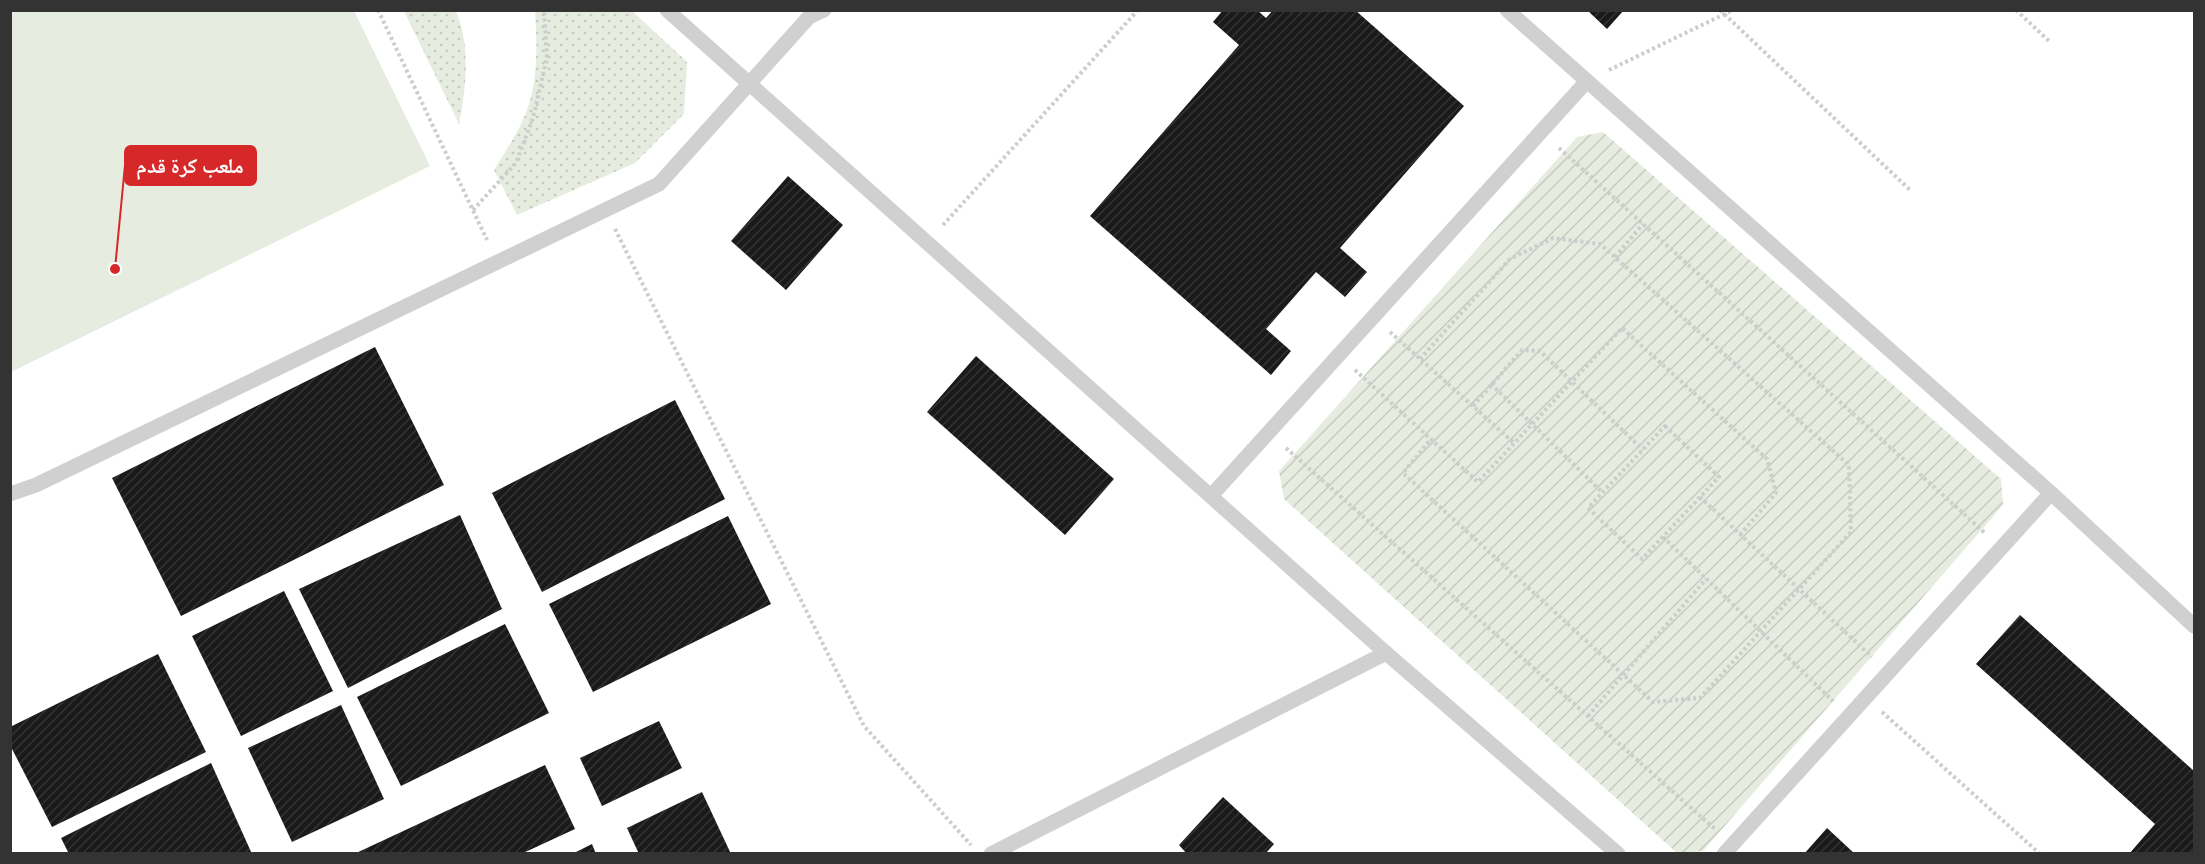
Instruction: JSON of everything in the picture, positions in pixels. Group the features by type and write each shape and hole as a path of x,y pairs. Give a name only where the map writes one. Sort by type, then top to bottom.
{"lane":[{"path":"667,10 1386,653 1618,854"},
{"path":"10,494 36,485 659,184 809,17 824,10"},
{"path":"1507,10 2050,493 2194,626"},
{"path":"1211,496 1587,81"},
{"path":"1728,849 2050,493"},
{"path":"992,854 1386,653"}],"path":[{"path":"378,10 498,262"},
{"path":"473,210 516,163 533,118 547,58 544,10"},
{"path":"927,243 1138,10"},
{"path":"1587,81 1722,12 1732,10"},
{"path":"2016,10 2050,42"},
{"path":"1722,12 1910,190"},
{"path":"1541,132 2002,547"},
{"path":"606,210 864,726 978,854"},
{"path":"1615,257 1643,224"},
{"path":"1420,359 1510,259 1553,238 1600,244 1850,465 1851,532 1700,698 1653,702 1403,473 1431,439"},
{"path":"1373,317 1514,443"},
{"path":"1339,355 1478,482 1622,328 1767,459 1776,493 1740,535"},
{"path":"1473,406 1522,350 1540,351 1643,450"},
{"path":"1491,384 1602,492"},
{"path":"1665,426 1719,477 1642,559 1588,508 1602,492 1665,426"},
{"path":"1268,432 1588,716 1728,849"},
{"path":"1700,497 1888,672"},
{"path":"1662,537 1849,716"},
{"path":"1588,716 1706,579"},
{"path":"1866,698 2040,854"}],"shaded area":[{"path":"17,10 354,11 430,166 11,372 10,14"},
{"path":"404,11 456,11 464,39 466,67 459,124"},
{"path":"535,11 632,11 687,62 684,114 635,163 517,215 494,170 526,113 532,93 536,57"},
{"path":"1603,132 2001,479 2003,505 1703,851 1677,853 1284,499 1279,471 1577,137"}],"building":[{"path":"1223,10 1257,10 1266,18 1273,10 1355,10 1464,106 1340,248 1367,272 1345,297 1316,272 1266,329 1291,351 1271,375 1090,216 1239,45 1213,22"},
{"path":"1587,10 1624,10 1607,29"},
{"path":"788,176 843,225 786,290 731,241"},
{"path":"375,347 444,485 181,616 112,478"},
{"path":"976,356 1114,479 1065,535 927,412"},
{"path":"675,400 725,499 542,592 492,493"},
{"path":"460,515 502,609 348,688 299,589"},
{"path":"728,516 771,604 593,692 549,604"},
{"path":"284,591 333,691 241,736 192,636"},
{"path":"2020,615 2194,771 2194,854 2129,854 2155,824 1976,664"},
{"path":"505,624 549,713 401,786 357,697"},
{"path":"158,654 206,752 52,827 10,745 10,727"},
{"path":"341,705 384,799 292,842 248,748"},
{"path":"659,721 682,768 602,806 580,758"},
{"path":"211,763 252,854 69,854 61,838"},
{"path":"545,765 575,829 521,854 354,854"},
{"path":"702,792 731,854 639,854 627,828"},
{"path":"1223,797 1274,844 1265,854 1187,854 1179,845"},
{"path":"1827,828 1855,854 1804,854"},
{"path":"592,844 596,854 572,854"}],"place":[{"name":"ملعب كرة قدم","path":"115,269"}]}
